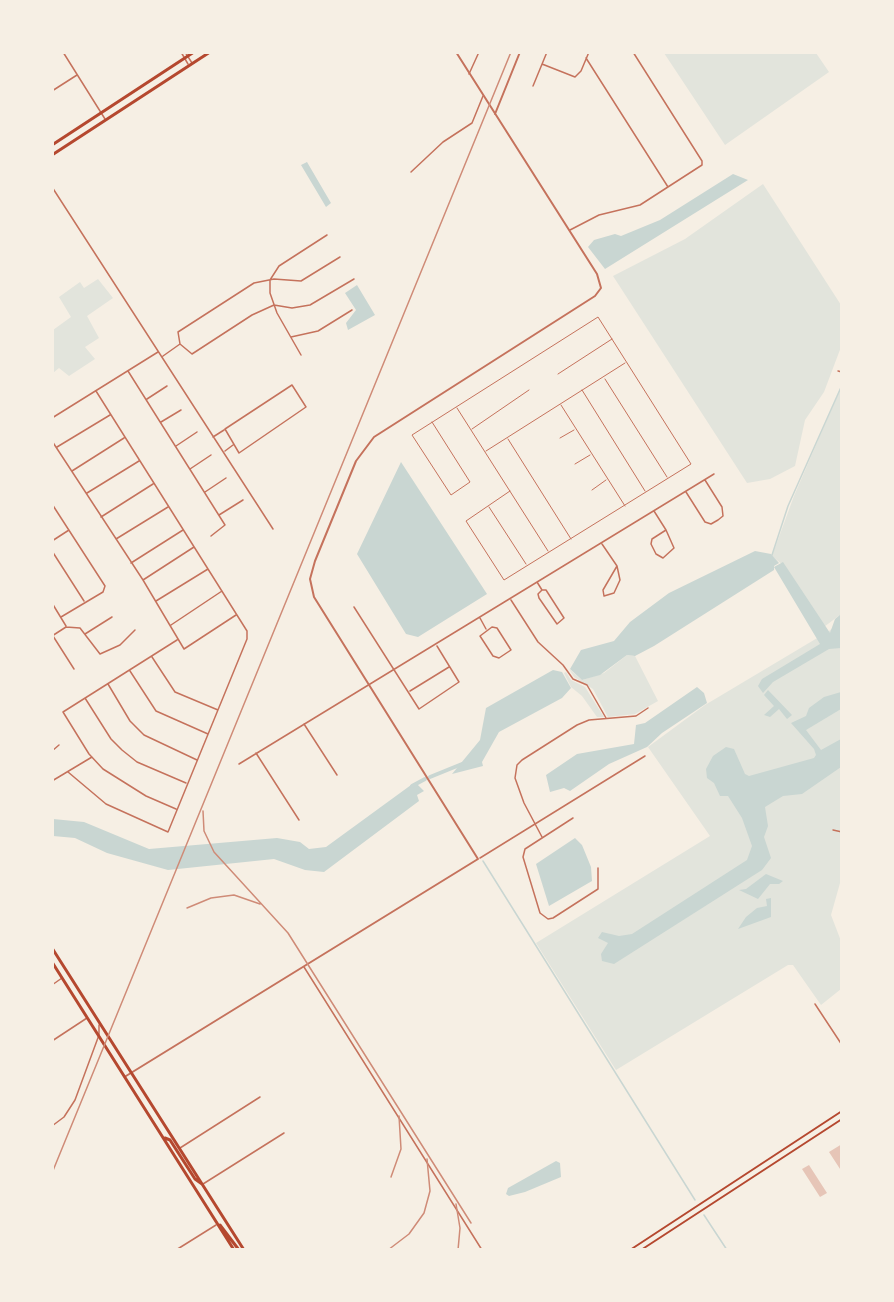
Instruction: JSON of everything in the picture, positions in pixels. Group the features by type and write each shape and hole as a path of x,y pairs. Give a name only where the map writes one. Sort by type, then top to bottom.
{"main road":[{"path":"52,145 194,52"},
{"path":"52,154 210,52"},
{"path":"52,948 244,1250"},
{"path":"52,962 218,1224 226,1230 237,1250"},
{"path":"630,1250 842,1111"},
{"path":"641,1250 842,1119"},
{"path":"165,1138 170,1140 195,1179 203,1184"}],"street":[{"path":"63,52 105,119"},
{"path":"181,52 191,65"},
{"path":"185,52 186,58"},
{"path":"456,52 597,274 601,288 595,296 383,430 362,451 315,561 310,579 314,597 478,859"},
{"path":"470,74 479,52"},
{"path":"495,115 520,52"},
{"path":"533,86 546,52"},
{"path":"542,64 572,77 578,75 589,52"},
{"path":"569,230 593,217 640,205 702,165 702,161 633,52"},
{"path":"586,58 669,188"},
{"path":"52,91 78,75"},
{"path":"411,172 443,142 472,123 483,95"},
{"path":"52,187 273,529"},
{"path":"301,355 274,305 270,280 277,267 327,235"},
{"path":"340,257 301,281 270,280 254,283 178,332 180,344 192,354 252,315 274,305 292,308 310,305 354,279"},
{"path":"290,337 318,331 352,310"},
{"path":"162,357 180,344"},
{"path":"52,418 159,352"},
{"path":"128,371 225,525 211,536"},
{"path":"837,371 842,372"},
{"path":"213,437 225,429 292,385 306,407 239,453 225,429"},
{"path":"146,399 167,387"},
{"path":"68,772 106,804 168,832 247,639 247,631 237,614 96,391"},
{"path":"160,422 181,410"},
{"path":"57,448 111,414"},
{"path":"175,446 196,432"},
{"path":"72,471 125,437"},
{"path":"52,441 143,580 184,649 237,614"},
{"path":"223,452 234,445"},
{"path":"190,469 211,455"},
{"path":"86,494 140,460"},
{"path":"239,764 714,474"},
{"path":"204,492 226,478"},
{"path":"685,491 705,522 711,524 718,520 723,516 722,507 705,479"},
{"path":"101,517 154,483"},
{"path":"218,515 243,500"},
{"path":"52,504 105,585 103,592 61,617"},
{"path":"115,540 169,506"},
{"path":"654,511 666,530 674,548 663,558 656,554 651,540 666,530"},
{"path":"130,563 183,529"},
{"path":"52,540 69,530"},
{"path":"602,543 617,566 620,580 615,591 610,596 604,596 603,590 617,566"},
{"path":"143,580 195,547"},
{"path":"52,551 85,602"},
{"path":"155,601 208,568"},
{"path":"537,582 542,590 546,590 564,618 557,624 539,598 538,594 542,590"},
{"path":"170,625 222,590"},
{"path":"510,599 531,634 573,679 587,685 607,718"},
{"path":"53,604 66,627"},
{"path":"354,607 419,709 459,682 436,645"},
{"path":"84,635 112,617"},
{"path":"480,617 486,629"},
{"path":"74,669 53,636 66,627 80,627 100,654 120,645 135,630"},
{"path":"497,628 511,650 499,658 493,656 480,636 486,629 497,628"},
{"path":"177,809 113,777 92,757 63,711 178,639"},
{"path":"152,656 175,692 218,710"},
{"path":"409,692 450,666"},
{"path":"130,670 156,711 208,734"},
{"path":"108,684 130,721 144,735 197,760"},
{"path":"85,698 111,739 122,750 137,762 188,784"},
{"path":"542,837 534,825 515,778 517,765 530,754 577,725 607,718 636,716 648,708"},
{"path":"304,723 337,775"},
{"path":"52,751 59,745"},
{"path":"256,753 299,820"},
{"path":"126,1076 645,756"},
{"path":"52,781 92,757"},
{"path":"573,818 525,849 523,857 536,905 545,917 553,918 598,889 598,868"},
{"path":"833,830 842,832"},
{"path":"304,966 482,1250"},
{"path":"52,985 63,978"},
{"path":"815,1004 842,1045"},
{"path":"52,1041 88,1017"},
{"path":"52,1126 64,1117 75,1100 99,1035 98,1018"},
{"path":"180,1148 260,1097"},
{"path":"203,1184 284,1133"},
{"path":"178,1249 218,1224"}],"lane":[{"path":"432,422 470,482 451,495 412,435 432,422 598,317 691,464 504,580 466,521 510,491"},
{"path":"558,374 612,339"},
{"path":"484,452 627,362"},
{"path":"603,378 668,479"},
{"path":"470,430 529,390"},
{"path":"582,390 646,493"},
{"path":"560,404 625,506"},
{"path":"456,407 549,553"},
{"path":"560,438 575,429"},
{"path":"507,437 571,539"},
{"path":"575,464 591,454"},
{"path":"592,490 608,479"},
{"path":"488,506 527,566"}],"shaded area":[{"path":"664,53 816,53 829,72 725,145"},
{"path":"307,162 331,203 326,207 301,165"},
{"path":"733,174 748,180 605,269 588,247 594,240 615,234 621,236 660,220"},
{"path":"763,184 841,305 841,347 824,392 805,420 795,466 770,479 747,483 613,276 685,239"},
{"path":"98,279 113,298 87,316 99,338 85,347 95,359 69,376 59,368 53,373 53,330 71,317 59,297 80,282 84,288"},
{"path":"357,285 375,315 348,330 346,323 356,310 345,293"},
{"path":"841,387 841,614 824,627 784,566 772,556 794,496"},
{"path":"401,462 487,594 418,637 406,634 357,554"},
{"path":"755,551 771,554 779,563 774,566 774,570 654,646 635,656 627,655 600,675 582,680 570,669 581,650 614,641 630,622 669,593"},
{"path":"783,562 830,633 835,619 841,614 841,648 829,649 773,682 763,693 758,686 762,679 820,644 774,567"},
{"path":"841,621 842,876 831,915 841,941 841,989 821,1005 793,965 788,965 616,1070 536,943 710,836 648,747 705,705 829,631"},
{"path":"627,655 635,656 658,701 635,714 608,717 593,689 574,677 569,669 582,680 604,673"},
{"path":"553,670 562,672 571,688 562,698 499,732 482,762 483,766 452,774 480,740 486,708"},
{"path":"566,672 571,680 585,687 604,717 597,717 582,696 571,687 564,673"},
{"path":"697,687 704,693 707,703 662,733 647,747 609,764 570,791 564,788 550,792 546,775 577,754 634,744 636,725 645,723"},
{"path":"768,690 792,715 787,719 779,709 770,717 764,715 774,706 764,695"},
{"path":"841,692 841,709 806,730 821,750 841,739 841,767 802,794 783,796 765,807 768,826 764,837 771,858 762,870 614,964 602,961 601,954 608,943 598,938 602,932 619,936 632,934 747,860 752,846 742,818 728,796 720,796 714,783 707,778 706,769 713,756 726,747 734,749 745,774 749,776 814,758 816,755 814,749 791,723 806,716 809,708 824,697"},
{"path":"417,784 424,791 417,795 419,801 324,872 305,870 274,859 168,870 107,853 75,838 53,836 53,819 84,822 149,849 277,838 300,842 309,849 326,847 411,785"},
{"path":"575,838 582,845 591,867 592,881 549,906 536,864"},
{"path":"766,874 783,881 779,884 770,884 758,899 739,890 746,889"},
{"path":"771,898 771,917 738,929 746,917 757,908 767,906 766,899"},
{"path":"556,1161 560,1163 561,1177 525,1192 509,1196 506,1194 508,1188"}],"building":[{"path":"842,1144 842,1172 829,1152"},
{"path":"809,1165 827,1193 820,1197 802,1169"}],"waterway":[{"path":"772,555 788,506 842,385"},
{"path":"430,777 462,764"},
{"path":"412,786 425,779"},
{"path":"483,861 695,1200"},
{"path":"704,1215 727,1250"}],"railway":[{"path":"52,1173 511,52"},
{"path":"203,811 204,831 214,852 288,933 471,1223"},
{"path":"187,908 211,898 234,895 260,904"},
{"path":"391,1177 401,1149 399,1116"},
{"path":"388,1250 409,1234 424,1213 430,1191 427,1159"},
{"path":"456,1204 460,1228 458,1250"}]}
